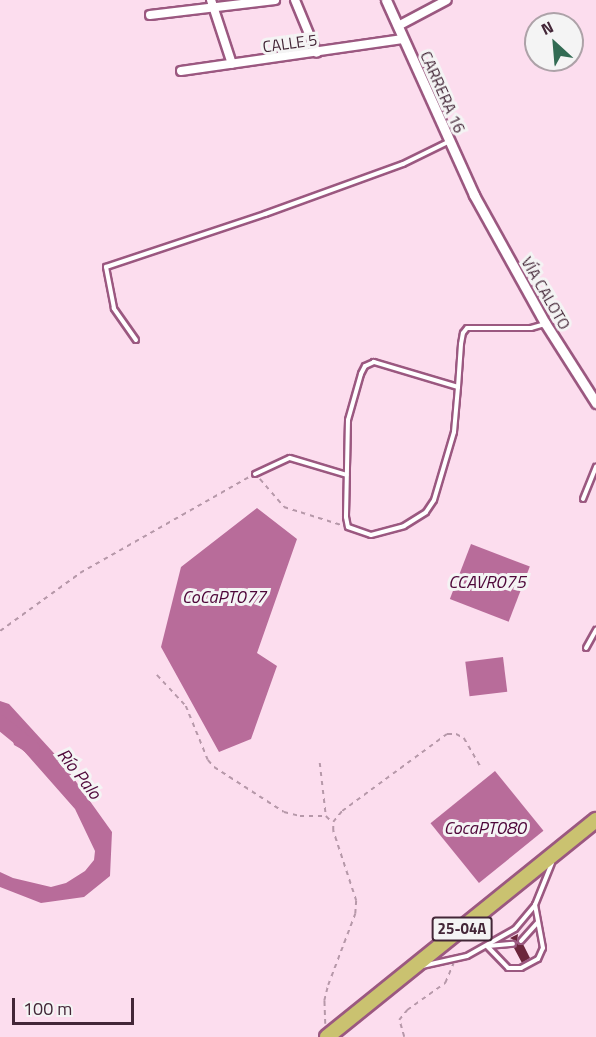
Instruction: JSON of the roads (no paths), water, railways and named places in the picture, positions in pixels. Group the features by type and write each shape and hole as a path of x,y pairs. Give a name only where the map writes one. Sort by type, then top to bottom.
{"highway":[{"name":"25-04A","path":"326,1032 415,966 596,820"}],"street":[{"path":"211,0 232,64"},
{"path":"150,15 275,0"},
{"path":"295,0 317,54"},
{"name":"CARRERA 16","path":"386,0 474,195"},
{"path":"398,26 447,0"},
{"name":"CALLE 5","path":"181,71 317,54 403,39"},
{"name":"VÍA CALOTO","path":"474,195 545,323 596,403"}],"lane":[{"path":"136,340 114,308 106,267 297,203 404,164 449,141"},
{"path":"458,387 374,362 365,366 348,420 346,517 348,527 354,531 371,535 404,526 426,512 434,500 454,432 458,387 461,344 463,333 467,328 531,328 545,323"},
{"path":"255,474 290,458 347,475"},
{"path":"583,499 596,467"},
{"path":"586,648 596,630"},
{"path":"415,966 434,965 453,960 487,946 515,929 535,905 555,853"},
{"path":"487,946 508,968 521,968 538,959 543,948 535,905"},
{"path":"521,941 538,922"},
{"path":"487,946 513,944"}],"water":[{"name":"CoCaPT077","path":"257,508 297,539 257,653 277,666 251,739 219,752 161,647 181,567"},
{"name":"CCAVR075","path":"471,544 530,567 509,622 450,599"},
{"path":"503,657 507,692 470,696 465,662"},
{"path":"0,701 9,704 62,762 112,832 110,876 84,897 41,903 0,887 0,872 13,878 51,887 66,883 85,871 94,860 95,851 75,809 23,750 14,745 13,741 20,740 6,719 0,716"},
{"name":"CocaPT080","path":"495,771 543,831 479,883 430,823"}],"waterway":[{"name":"Río Palo","path":"0,722 32,748"}]}
